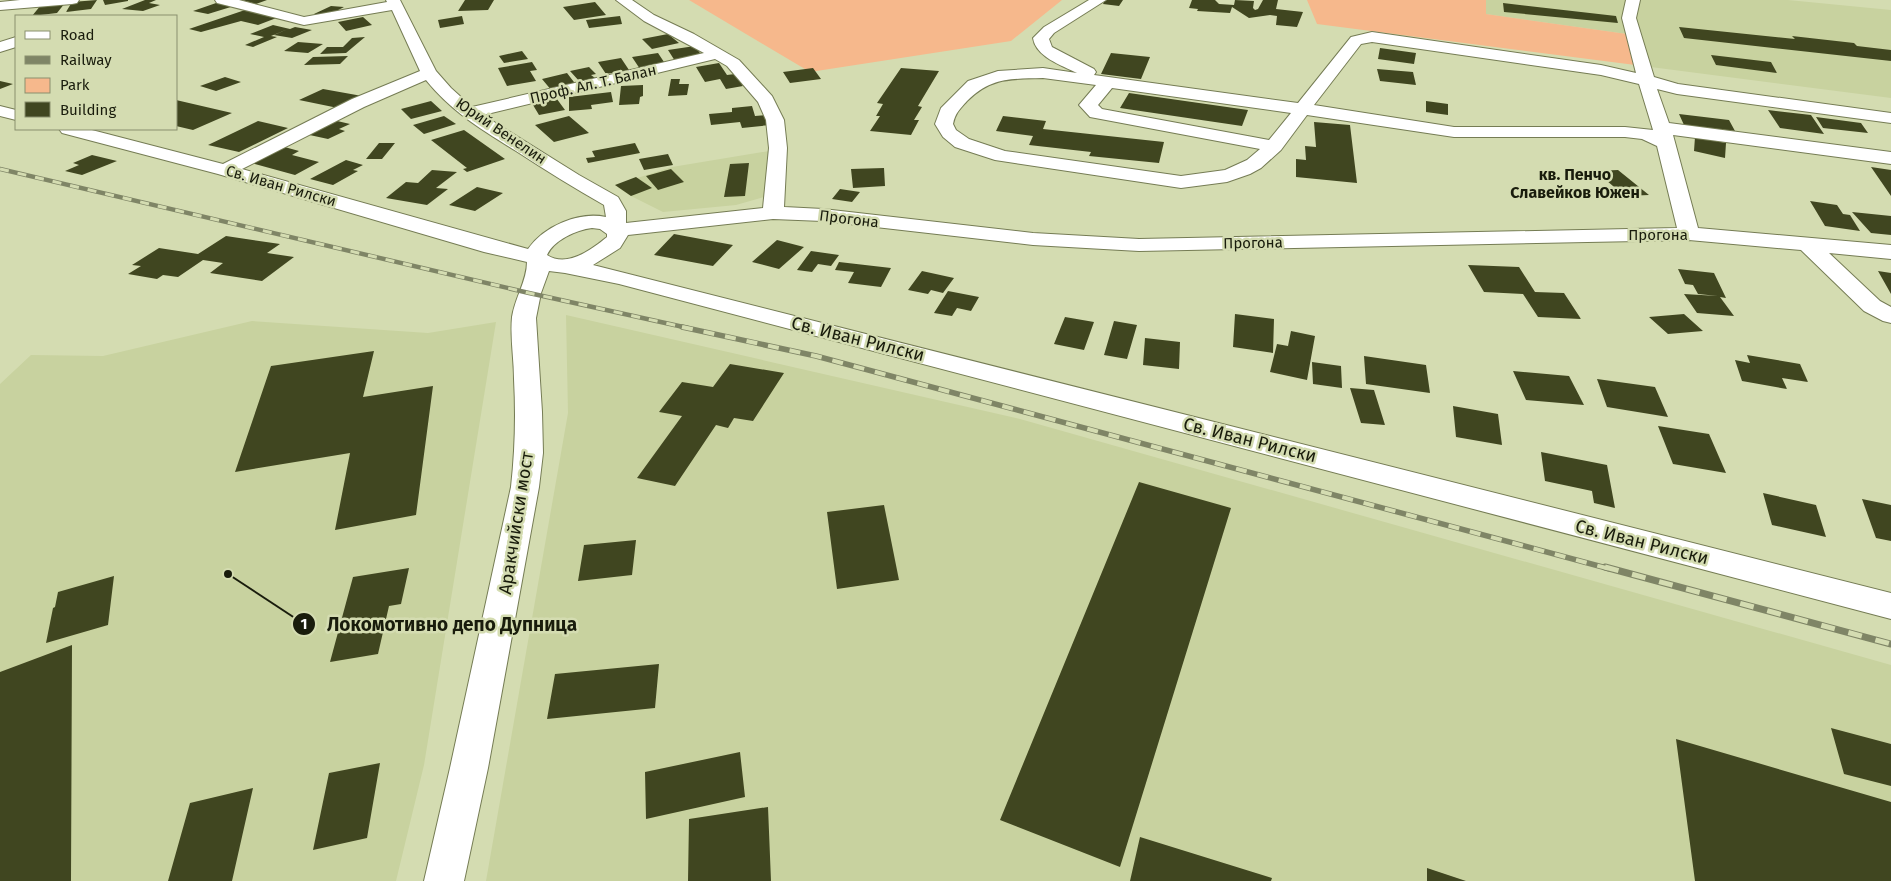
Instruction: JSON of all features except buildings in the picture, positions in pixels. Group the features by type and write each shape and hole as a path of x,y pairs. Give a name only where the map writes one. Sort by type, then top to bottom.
{"street":[{"path":"0,6 72,0"},
{"path":"222,0 304,21 395,3"},
{"path":"623,0 649,18 689,37 733,63 766,100 775,120 778,148 773,213"},
{"path":"1099,0 1049,30 1041,38 1042,45 1046,50 1108,82"},
{"path":"1633,0 1629,18 1664,135 1689,234"},
{"name":"Юрий Венелин","path":"395,3 428,73 445,92 468,113 612,201 616,206 616,229"},
{"path":"1891,118 1677,89 1601,70 1372,37 1356,40 1303,109 1263,159 1232,176 1206,181 1181,182 1002,156 962,143 949,133 944,124 947,112 974,85 1004,74 1043,73 1303,109 1454,132 1625,132 1891,158"},
{"path":"0,47 15,42"},
{"name":"Проф. Ал. Т. Балан","path":"468,113 718,54"},
{"path":"225,170 358,104 428,73"},
{"path":"1108,82 1088,105 1096,113 1274,146"},
{"path":"0,111 15,115"},
{"name":"Св. Иван Рилски","path":"72,130 225,170 546,262 600,266 1891,606"},
{"path":"546,262 575,219 579,205 578,193 572,178"},
{"name":"Прогона","path":"569,227 592,222 604,223 616,229 773,213 823,214 1033,239 1139,245 1689,234 1891,252"},
{"path":"600,266 618,237 616,229"},
{"path":"1808,245 1872,306 1891,316"},
{"name":"Аракчийски мост","path":"444,881 473,749 525,487 529,453 529,412 524,318 529,292 546,262"}],"shaded area":[{"path":"1486,0 1788,0 1891,10 1891,98 1643,66 1634,35 1486,14"},
{"path":"769,151 771,195 736,205 663,212 631,196 615,185 672,167"},
{"path":"566,315 1020,419 1891,665 1891,881 486,881 568,413"},
{"path":"252,321 428,333 496,322 424,765 396,881 0,881 0,384 31,355 103,356"}],"green space":[{"path":"689,0 1062,0 1011,41 810,72"},
{"path":"1307,0 1486,0 1486,14 1634,35 1643,66 1317,24"}],"railway":[{"path":"0,169 529,293 688,328"},
{"path":"682,327 816,356 1610,569"},
{"path":"1605,567 1891,644"}],"place":[{"name":"Локомотивно депо Дупница","path":"228,574"}],"district":[{"name":"кв. Пенчо Славейков Южен","path":"1575,183"}]}
